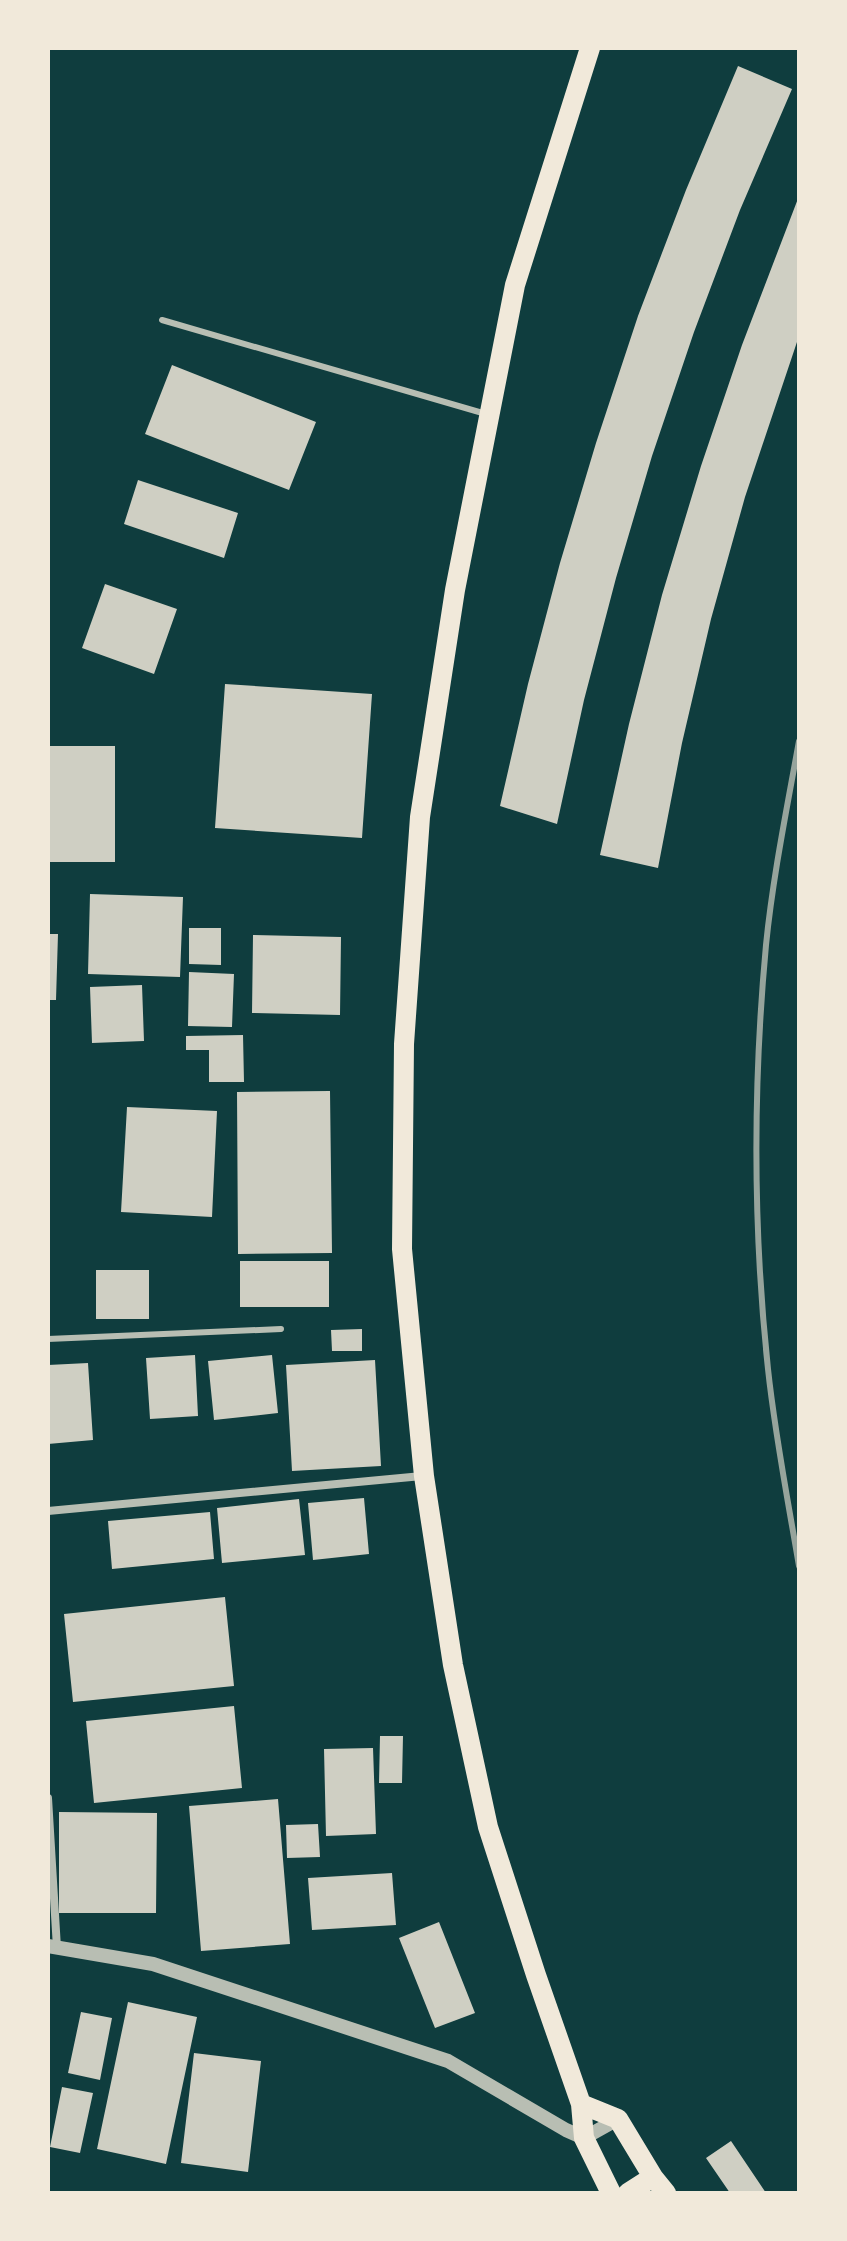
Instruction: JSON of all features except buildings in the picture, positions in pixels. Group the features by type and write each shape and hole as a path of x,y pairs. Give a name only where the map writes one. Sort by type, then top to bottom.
{"main road":[{"path":"590,48 515,285 455,590 420,817 405,1030 402,1249 424,1476 453,1665 488,1827 581,2104 575,2134 611,2193"},
{"path":"581,2104 618,2119 660,2185 628,2193"}],"street":[{"path":"48,1511 424,1476"},
{"path":"48,1798 53,1947 153,1964 448,2061 575,2134 618,2119"}],"lane":[{"path":"162,320 489,415"},
{"path":"48,1339 281,1329"}],"railway":[{"path":"799,741 776,868 766,945 756,1157 768,1369 799,1566"}]}
